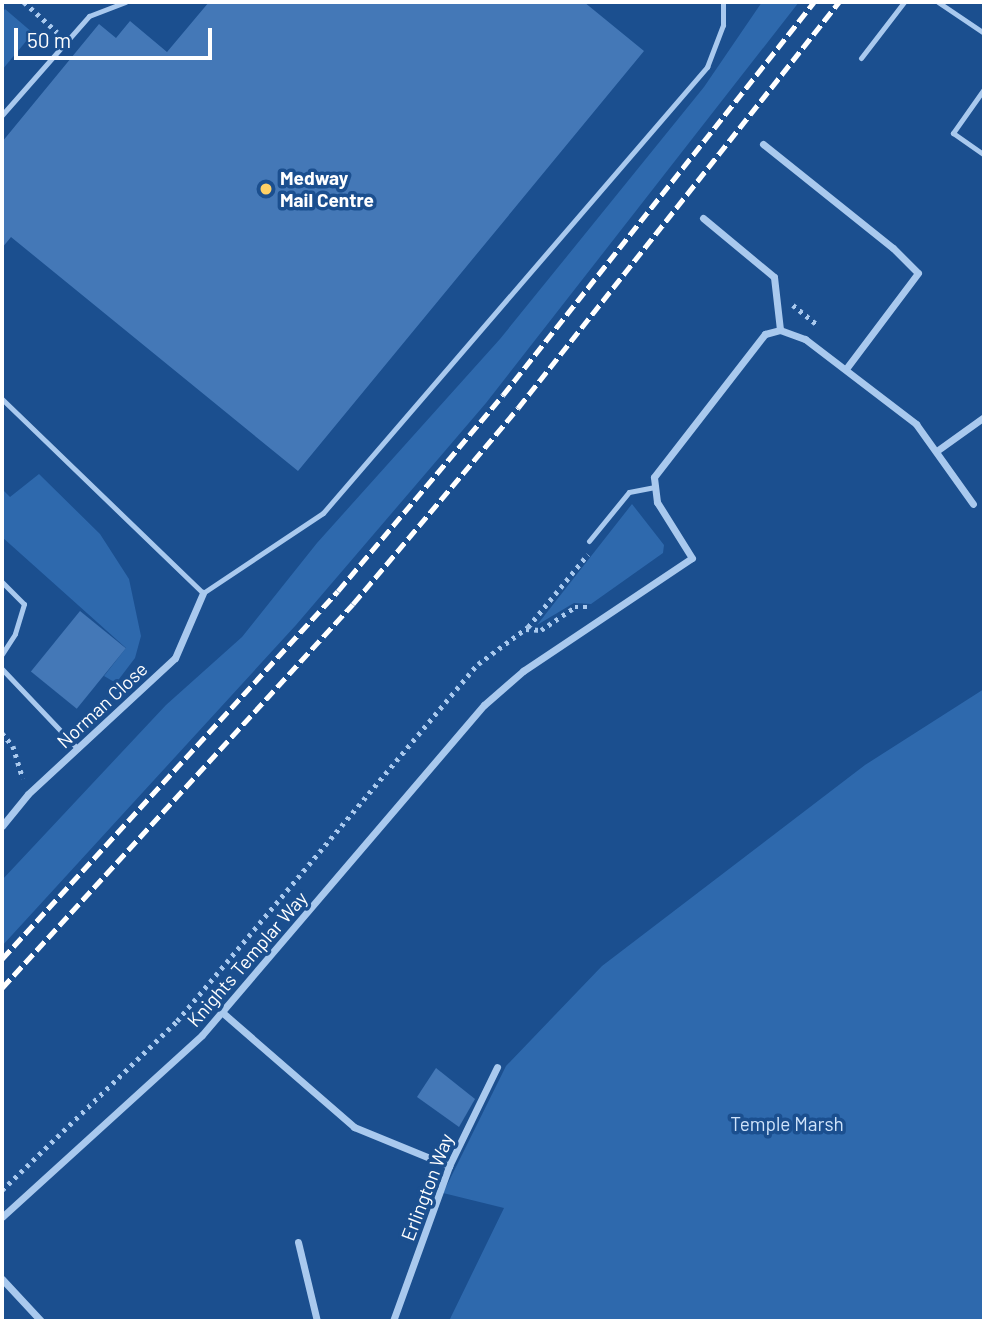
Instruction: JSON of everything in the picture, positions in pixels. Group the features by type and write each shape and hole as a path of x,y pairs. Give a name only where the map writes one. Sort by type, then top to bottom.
{"street":[{"path":"763,144 893,248 918,273 846,369"},
{"path":"703,218 772,274 780,330"},
{"path":"654,487 661,463 759,340 769,332 780,330 805,339 916,424 938,450 973,504"},
{"path":"938,450 984,417"},
{"name":"Knights Templar Way","path":"2,1217 183,1054 223,1013 492,698 523,671 692,558 657,502 654,487"},
{"name":"Norman Close","path":"2,826 28,794 175,658 203,593"},
{"path":"223,1013 354,1127 449,1166"},
{"name":"Erlington Way","path":"393,1321 449,1166 497,1066"},
{"path":"298,1242 317,1321"},
{"path":"2,1279 41,1321"}],"lane":[{"path":"2,115 89,16 125,2"},
{"path":"2,399 203,593 323,513 707,67 723,25 723,2"},
{"path":"860,58 904,2"},
{"path":"938,2 984,33"},
{"path":"984,89 953,133 984,155"},
{"path":"589,541 629,492 654,487"},
{"path":"2,582 24,604 15,634 2,654"},
{"path":"2,669 78,748"}],"path":[{"path":"24,2 67,41"},
{"path":"778,302 790,302 827,332"},
{"path":"2,1190 177,1021 484,658 526,628 587,555 589,541"},
{"path":"526,628 541,630 575,607 593,606"},
{"path":"2,733 13,746 28,794"}],"green space":[{"path":"762,2 799,2 486,403 296,625 2,946 2,880 166,705 242,637 317,543 500,339 704,87"},
{"path":"5,9 33,33 2,70 2,13"},
{"path":"39,474 100,534 129,579 141,636 135,658 116,683 104,676 126,648 2,537 2,489 10,497"},
{"path":"632,504 664,545 663,553 591,604 574,603 537,625"},
{"name":"Temple Marsh","path":"984,689 984,1321 449,1321 504,1208 443,1193 506,1066 602,966 865,765"}],"building":[{"name":"Medway Mail Centre","path":"209,2 584,2 644,51 298,471 11,237 2,248 2,142 99,24 116,38 130,21 167,52"},
{"path":"80,611 126,648 77,709 31,672"},
{"path":"436,1068 475,1099 459,1127 417,1097"}],"railway":[{"path":"2,959 338,591 503,395 814,2"},
{"path":"2,988 353,604 518,408 839,2"}],"place":[{"name":"Medway Mail Centre","path":"266,189"}]}
